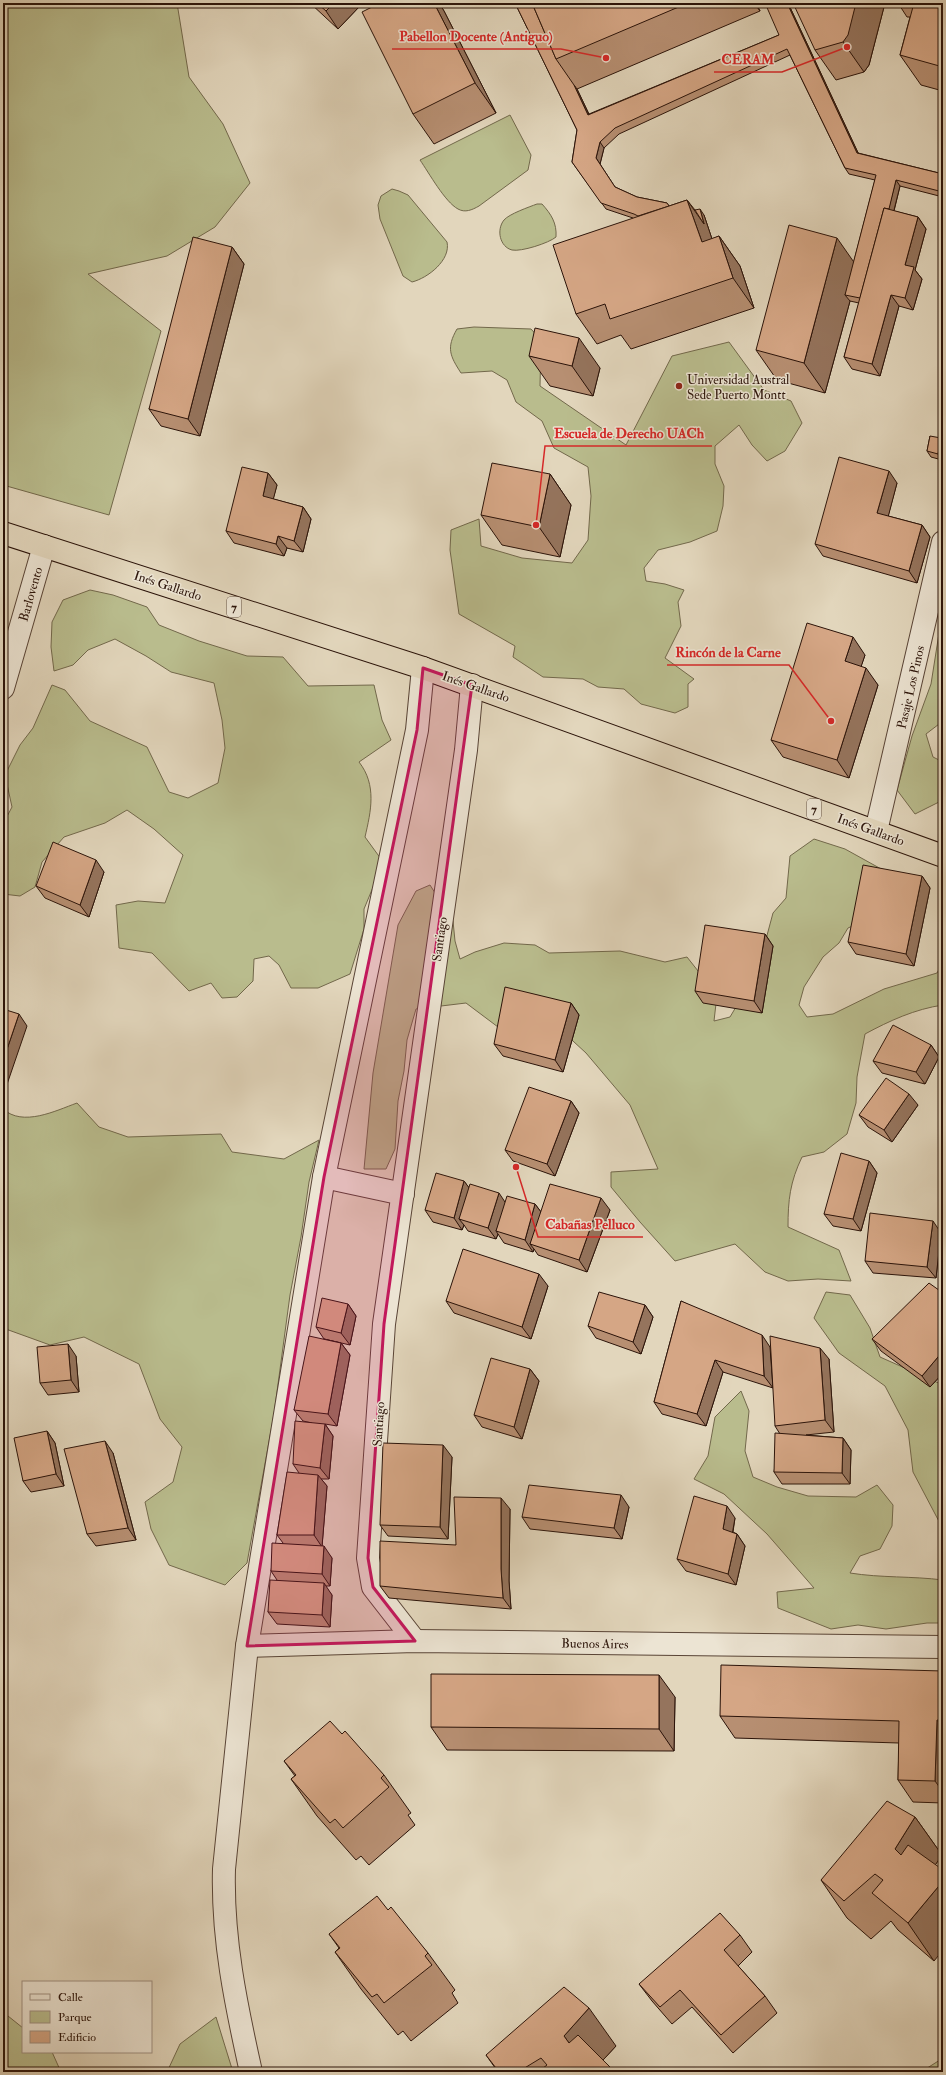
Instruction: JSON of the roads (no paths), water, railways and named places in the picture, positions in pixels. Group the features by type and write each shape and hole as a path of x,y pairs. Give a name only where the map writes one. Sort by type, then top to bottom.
{"highway":[{"name":"Inés Gallardo","path":"3,533 423,668 943,856"}],"street":[{"name":"Pasaje Los Pinos","path":"876,831 943,542"},
{"name":"Barlovento","path":"3,688 44,546"},
{"path":"251,2072 230,1970 223,1905 224,1868 247,1646 324,1177 417,730 423,668"},
{"name":"Santiago","path":"415,1641 373,1587 368,1558 384,1324 466,750 472,685"},
{"path":"324,1177 403,1194"},
{"name":"Buenos Aires","path":"247,1646 415,1641 943,1647"}],"place":[{"name":"CERAM","path":"847,47"},
{"name":"Pabellon Docente (Antiguo)","path":"606,58"},
{"name":"Universidad Austral Sede Puerto Montt","path":"679,386"},
{"name":"Escuela de Derecho UACh","path":"536,525"},
{"name":"Rincón de la Carne","path":"831,721"},
{"name":"Cabañas Pelluco","path":"516,1167"}]}
